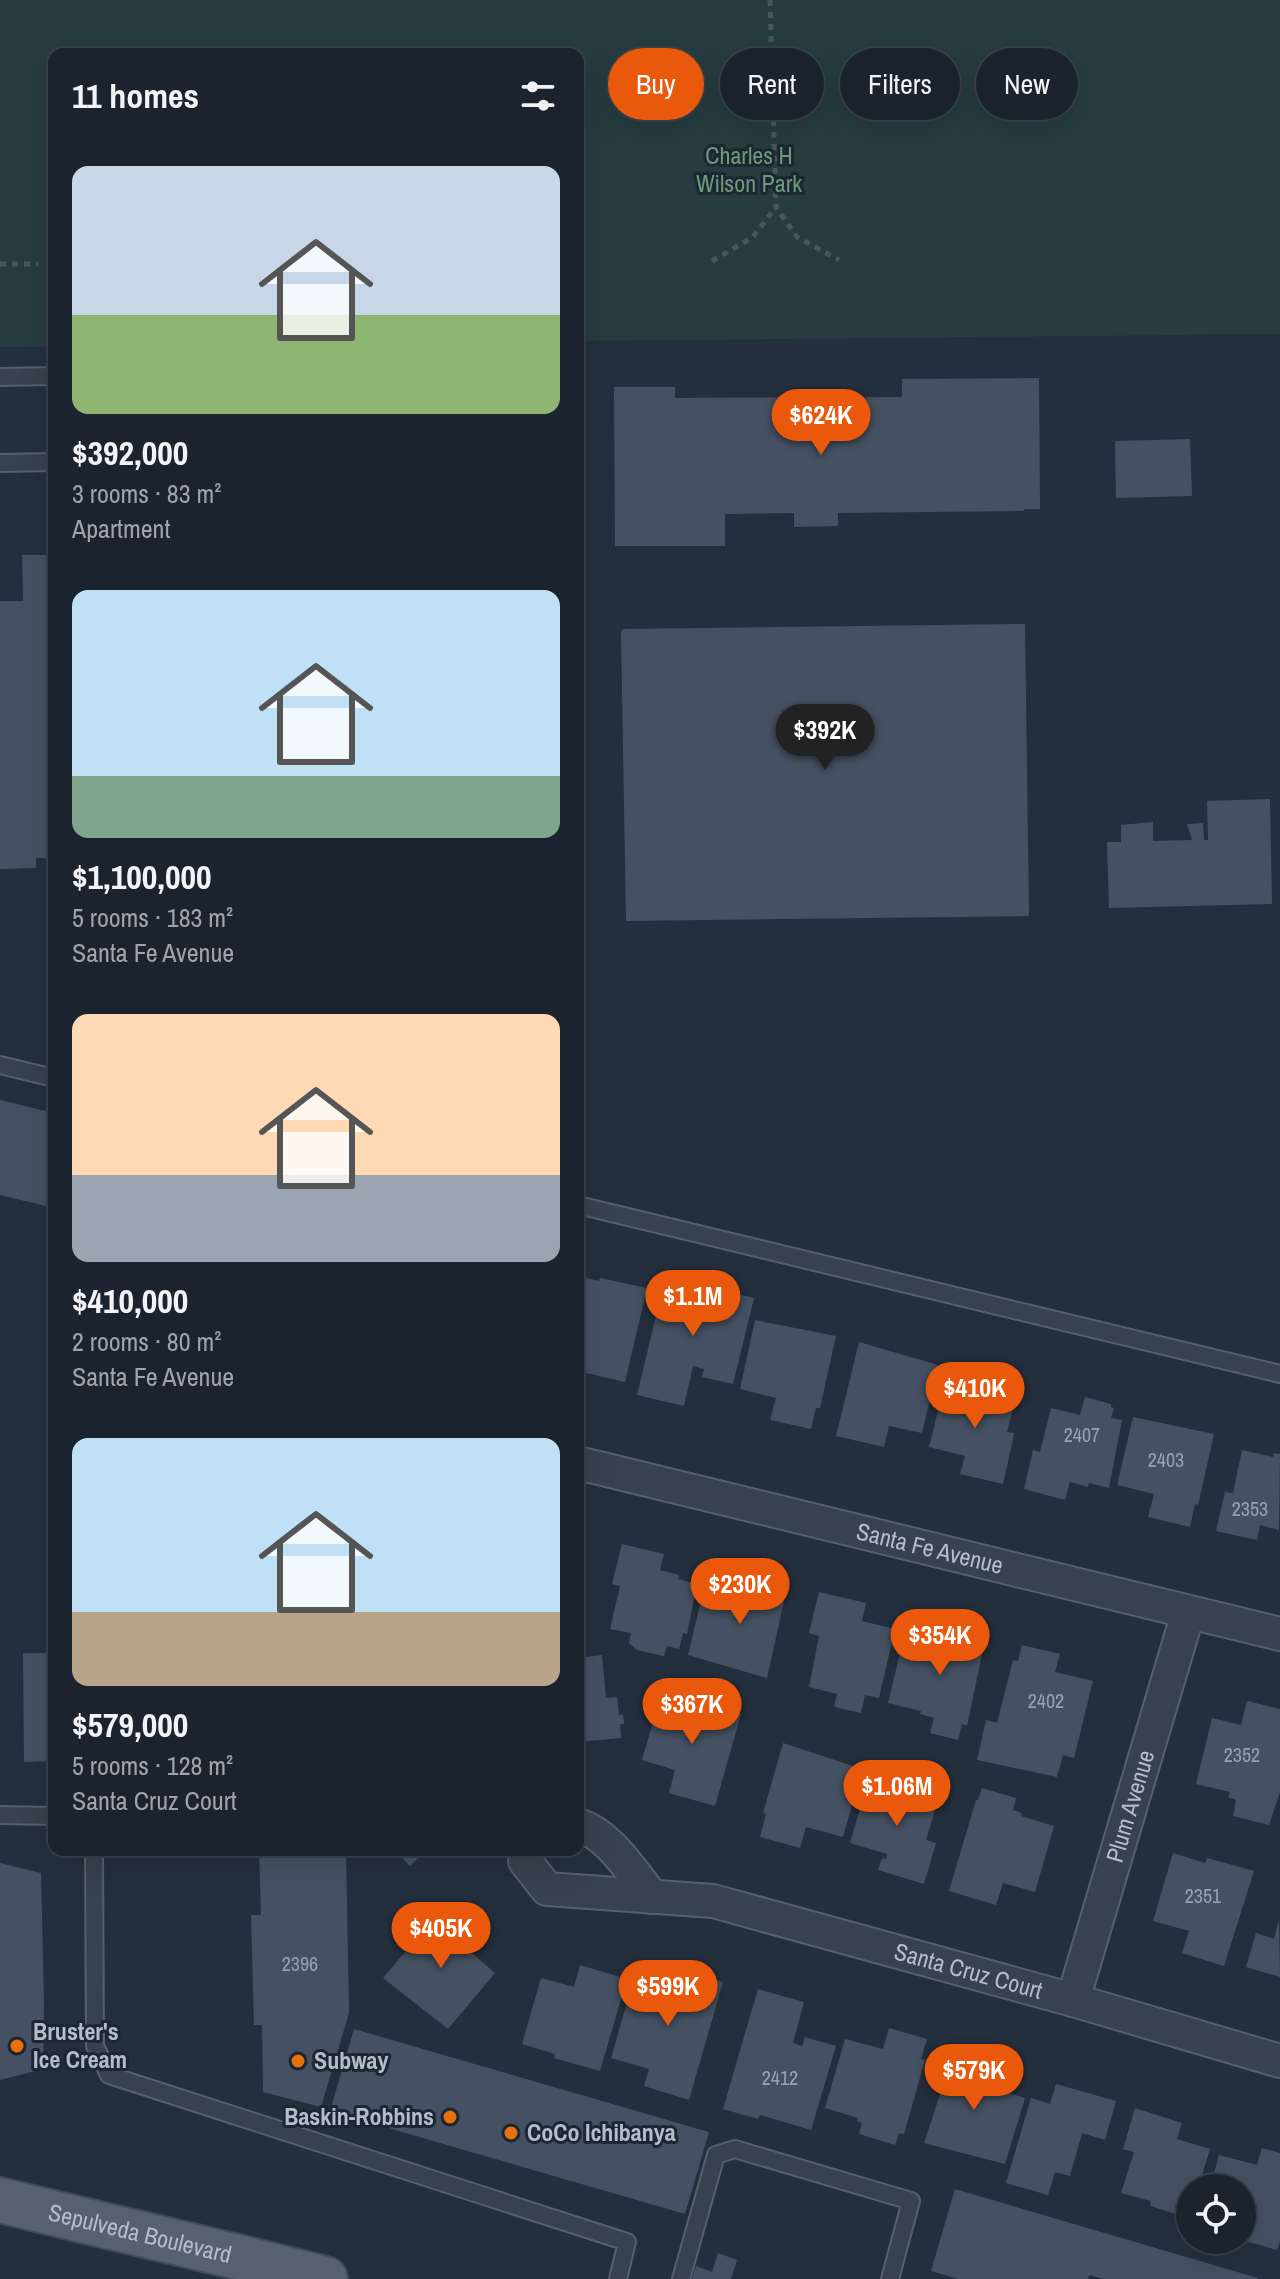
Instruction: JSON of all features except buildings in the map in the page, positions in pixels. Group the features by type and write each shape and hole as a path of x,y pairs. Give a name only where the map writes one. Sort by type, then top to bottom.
{"main road":[{"name":"Sepulveda Boulevard","path":"0,2200 171,2239 325,2279"}],"street":[{"name":"Santa Fe Avenue","path":"584,1464 1280,1634"},
{"name":"Plum Avenue","path":"1073,2000 1188,1613"},
{"path":"584,1827 593,1829 652,1897"},
{"name":"Santa Cruz Court","path":"526,1856 525,1861 547,1889 713,1901 1073,2000 1280,2061"}],"lane":[{"path":"0,377 48,376"},
{"path":"0,463 48,462"},
{"path":"0,1065 48,1077"},
{"path":"584,1206 1280,1374"},
{"path":"0,1815 48,1816"},
{"path":"94,1856 95,2046 109,2075 627,2242 618,2279"},
{"path":"681,2279 716,2155 735,2149 911,2201 890,2279"}],"path":[{"path":"770,0 776,207 797,237 839,260"},
{"path":"712,261 753,237 776,207"},
{"path":"0,264 38,264"}],"green space":[{"name":"Charles H Wilson Park","path":"0,0 1280,0 1280,334 584,341 584,48 48,48 48,347 0,347"}],"place":[{"name":"Bruster's Ice Cream","path":"17,2046"},
{"name":"Subway","path":"298,2061"},
{"name":"Baskin-Robbins","path":"450,2117"},
{"name":"CoCo Ichibanya","path":"511,2133"}]}
